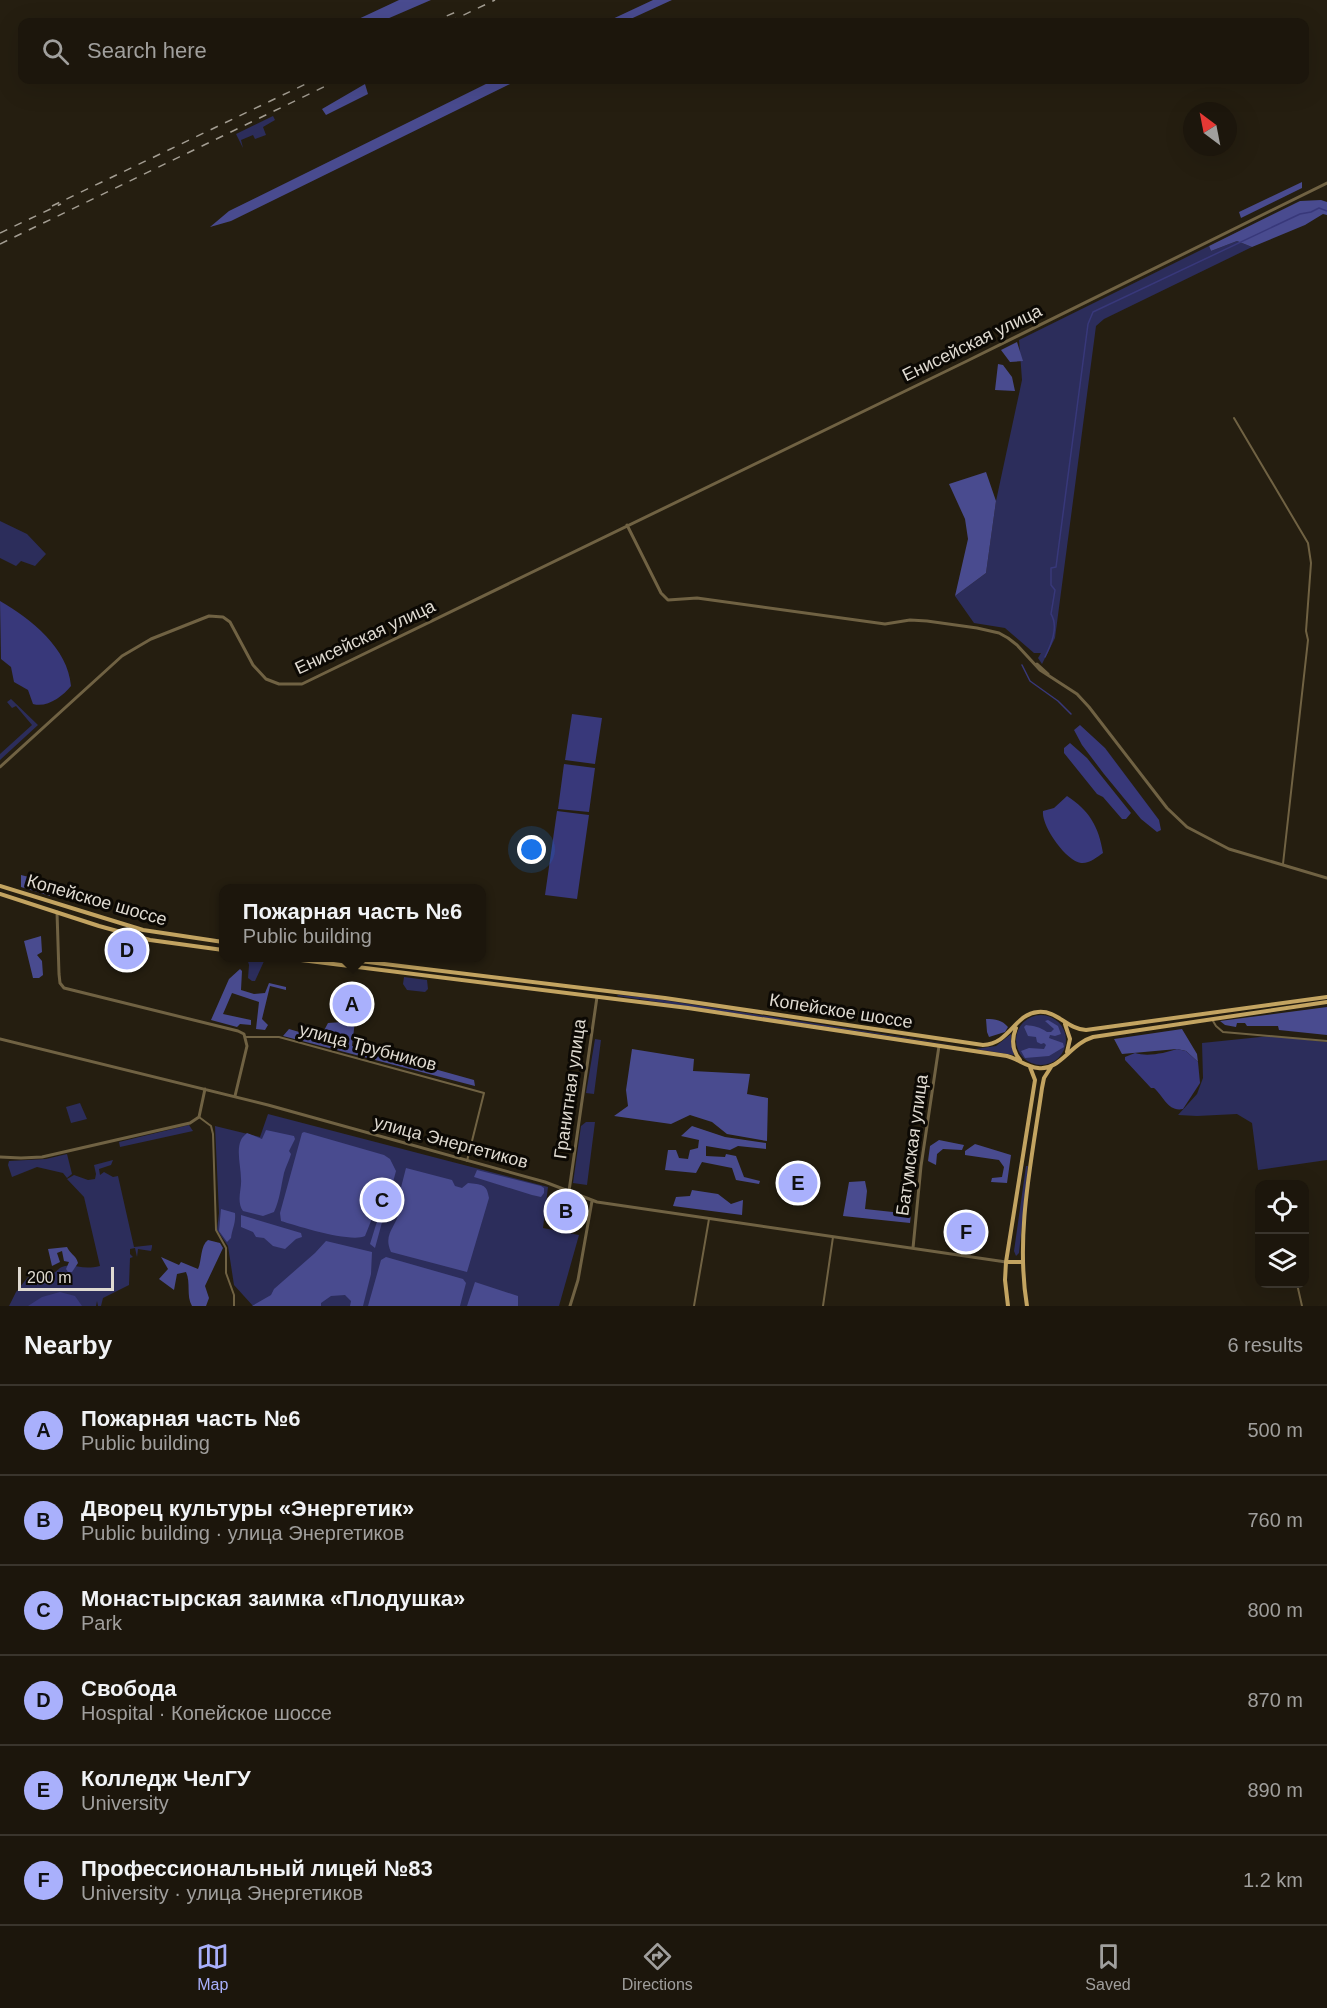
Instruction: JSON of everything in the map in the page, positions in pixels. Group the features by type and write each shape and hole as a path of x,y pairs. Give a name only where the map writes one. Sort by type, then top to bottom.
{"main road":[{"name":"Копейское шоссе","path":"0,886 143,930 219,941"},
{"name":"Копейское шоссе","path":"0,894 150,940 219,949"},
{"name":"улица Трубников","path":"57,904 57,912"},
{"name":"Копейское шоссе","path":"322,962 700,1010 1007,1056 1021,1060 1030,1066"},
{"name":"Копейское шоссе","path":"368,962 665,998 975,1045 989,1045 997,1042 1030,1014 1042,1012 1057,1016 1064,1023 1086,1030 1327,997"},
{"path":"367,968 368,962"},
{"path":"389,971 390,964"},
{"name":"Гранитная улица","path":"597,997 598,990"},
{"path":"1030,1066 1038,1069 1051,1067 1081,1042 1093,1037 1327,1002"},
{"path":"1019,1022 1015,1029 1013,1042 1014,1050 1021,1060"},
{"path":"1064,1023 1070,1039 1066,1055"},
{"path":"1008,1306 1006,1262 1035,1080 1030,1066"},
{"path":"1027,1306 1022,1263 1031,1164 1043,1082 1051,1067"},
{"path":"1023,1162 1031,1164"},
{"path":"1006,1262 1022,1263"}],"street":[{"name":"Енисейская улица","path":"0,767 122,656 151,639 212,616 225,618 236,632 253,665 266,679 279,684 302,684 968,361 1327,183"},
{"path":"1234,418 1308,543 1311,563 1306,631 1308,640 1283,864"},
{"path":"627,525 663,597 668,600 697,598 885,624 919,620 999,633 1017,645 1040,670 1077,694 1167,808 1187,827 1229,849 1327,878"},
{"name":"улица Трубников","path":"57,912 59,974 60,983 64,988 237,1031 246,1037 279,1037 484,1093 467,1161"},
{"name":"Гранитная улица","path":"569,1191 597,997"},
{"path":"1211,1018 1223,1032 1327,1041"},
{"path":"234,1096 248,1046 246,1037"},
{"name":"улица Энергетиков","path":"0,1039 234,1096 545,1182 591,1201 1006,1262"},
{"name":"Батумская улица","path":"912,1248 939,1046"},
{"path":"0,1157 42,1157 190,1123 199,1117 205,1089"},
{"path":"199,1117 211,1126 213,1134 216,1230 226,1248 226,1273 234,1295 234,1306"},
{"path":"570,1306 578,1280 591,1201"},
{"path":"694,1306 709,1219"},
{"path":"823,1306 833,1237"},
{"path":"1298,1288 1302,1306"}],"shaded area":[{"path":"399,0 431,0 389,18 361,18"},
{"path":"653,0 672,0 633,18 615,18"},
{"path":"365,84 368,94 326,115 322,109"},
{"path":"486,84 510,84 231,221 210,227 229,211"},
{"path":"273,116 275,120 263,127 266,135 255,139 253,135 241,140 243,148 236,134"},
{"path":"1302,182 1302,188 1241,218 1239,212"},
{"path":"1300,201 1327,202 1327,215 1323,214 1305,225 1252,247 1237,241 1211,251 1209,246"},
{"path":"1237,241 1252,247 1104,319 1096,326 1055,638 1042,664 1038,658 1041,653 1034,653 1005,628 974,623 955,596 986,573 996,501 1022,380 1019,340 1209,246 1211,251"},
{"path":"1017,342 1023,361 1010,362 1001,350"},
{"path":"998,364 1003,365 1012,377 1015,391 995,390"},
{"path":"986,472 996,501 986,573 955,596 968,539 965,519 949,484"},
{"path":"0,521 27,534 46,554 35,566 21,561 16,566 0,558"},
{"path":"0,601 46,636 63,659 71,686 54,701 33,704 28,690 14,682 11,667 1,659"},
{"path":"11,699 38,725 0,760 0,754 32,725 16,706 12,708 7,702"},
{"path":"572,714 602,718 595,764 565,760"},
{"path":"1080,725 1105,748 1159,820 1161,830 1157,832 1141,819 1104,774 1082,745 1074,730"},
{"path":"1070,743 1087,758 1131,813 1126,819 1122,819 1103,797 1097,794 1064,753 1064,748"},
{"path":"564,764 595,768 589,812 558,809"},
{"path":"1067,796 1087,813 1096,827 1103,853 1093,860 1081,863 1068,856 1050,834 1046,825 1043,811 1054,808"},
{"path":"557,811 589,815 577,899 545,895"},
{"path":"21,875 45,881 50,896 21,887"},
{"path":"41,936 42,952 37,955 42,961 43,975 33,978 24,941"},
{"path":"248,962 264,962 255,981 248,978"},
{"path":"240,969 242,971 241,990 254,994 265,993 269,983 286,987 286,990 270,986 262,1019 268,1025 265,1030 256,1029 259,1002 232,993 223,1014 251,1020 251,1025 240,1024 237,1027 211,1020 229,979"},
{"path":"404,977 427,980 428,989 425,992 407,990 403,984"},
{"path":"617,996 650,998 973,1048"},
{"path":"794,1002 842,1008 841,1019 793,1011"},
{"path":"1327,1007 1327,1035 1279,1030 1278,1026 1247,1026 1245,1023 1237,1023 1236,1027 1225,1025 1220,1021"},
{"path":"1046,1015 1059,1022 1065,1030 1065,1050 1059,1058 1051,1064 1036,1065 1023,1058 1017,1050 1016,1035 1023,1022 1031,1016"},
{"path":"986,1019 999,1020 1008,1027 1005,1032 989,1037"},
{"path":"1048,1020 1058,1026 1061,1034 1050,1035 1049,1038 1063,1043 1064,1047 1049,1056 1025,1058 1021,1051 1029,1048 1044,1049 1046,1045 1037,1042 1036,1037 1028,1036 1024,1027 1032,1026 1051,1032 1054,1029 1045,1021"},
{"path":"355,1021 352,1046 474,1080 475,1086 283,1036 289,1029 320,1038 328,1023"},
{"path":"1182,1029 1197,1054 1198,1062 1186,1051 1177,1049 1122,1054 1114,1039"},
{"path":"1011,1034 1014,1055 975,1049 996,1046"},
{"path":"1270,1036 1327,1042 1327,1160 1258,1170 1252,1123 1237,1114 1178,1115 1197,1094 1203,1078 1202,1043"},
{"path":"595,1039 601,1040 594,1094 586,1093"},
{"path":"632,1049 694,1059 693,1071 750,1074 747,1094 768,1098 767,1141 727,1134 712,1122 690,1115 671,1124 614,1116 628,1106 626,1090"},
{"path":"1177,1049 1186,1051 1198,1062 1200,1083 1183,1109 1170,1106 1125,1060 1125,1057 1135,1053 1151,1055"},
{"path":"80,1103 87,1119 71,1123 66,1107"},
{"path":"268,1114 548,1187 543,1228 579,1235 559,1306 253,1306 234,1285 228,1246 217,1230 219,1213 215,1126 260,1137"},
{"path":"586,1122 595,1122 587,1185 573,1183 581,1126"},
{"path":"189,1125 193,1131 120,1147 119,1142"},
{"path":"692,1126 725,1137 766,1143 766,1149 738,1146 730,1150 706,1146 706,1156 725,1157 726,1154 736,1156 744,1177 760,1181 759,1184 736,1180 732,1168 702,1162 696,1173 665,1170 668,1150 676,1150 679,1158 688,1159 690,1150 698,1148 699,1140 681,1136"},
{"path":"266,1130 294,1136 295,1139 289,1151 291,1154 274,1212 263,1216 243,1211 241,1207 239,1149 241,1139 247,1133 262,1139"},
{"path":"304,1132 384,1155 390,1159 396,1171 375,1248 370,1244 383,1202 379,1201 365,1236 358,1238 324,1233 281,1221 280,1213"},
{"path":"939,1140 964,1145 962,1150 943,1149 937,1154 936,1165 928,1161 930,1146"},
{"path":"975,1144 1011,1155 1007,1183 991,1182 992,1178 1002,1177 1004,1167 999,1160 965,1155 965,1151"},
{"path":"67,1154 72,1174 67,1178 63,1173 37,1167 12,1177 8,1165 9,1161 46,1159"},
{"path":"113,1160 111,1165 99,1169 100,1175 104,1172 113,1177 118,1176 134,1247 152,1245 151,1251 138,1249 137,1257 135,1248 130,1249 133,1257 130,1258 129,1285 103,1298 101,1306 98,1306 97,1301 96,1306 9,1306 16,1292 28,1277 46,1276 65,1266 89,1268 100,1266 84,1197 67,1179 74,1175 88,1180 95,1179 94,1165"},
{"path":"1026,1166 1028,1166 1019,1253 1016,1256 1014,1251"},
{"path":"406,1168 452,1180 455,1186 462,1188 468,1183 483,1186 487,1190 489,1198 467,1272 391,1252 389,1234 399,1214 400,1208 397,1207 397,1203"},
{"path":"477,1170 541,1186 544,1188 544,1193 541,1197 532,1195 474,1177"},
{"path":"865,1181 867,1191 865,1209 911,1214 910,1223 843,1216 849,1182"},
{"path":"692,1190 718,1194 731,1204 743,1200 742,1215 673,1206 676,1197 690,1196"},
{"path":"221,1209 235,1213 231,1238 227,1242 219,1231"},
{"path":"241,1215 301,1233 302,1237 296,1239 285,1249 273,1246 264,1238 256,1237 253,1232 241,1227"},
{"path":"208,1240 220,1243 223,1248 205,1286 209,1298 206,1306 192,1306 186,1272 177,1274 174,1290 159,1279 168,1269 161,1257 179,1265 181,1262 198,1269 205,1243"},
{"path":"326,1241 372,1252 371,1274 363,1306 350,1306 351,1301 345,1295 331,1296 321,1303 321,1306 252,1306 271,1295 274,1289"},
{"path":"67,1247 78,1263 72,1272 66,1269 69,1262 64,1261 62,1251 57,1253 60,1262 52,1266 48,1249"},
{"path":"386,1257 463,1279 466,1283 460,1306 368,1306 381,1260"},
{"path":"475,1282 518,1296 518,1306 467,1306"},
{"path":"60,1292 75,1296 82,1306 28,1306 42,1297"}],"waterway":[{"path":"1045,657 1052,642 1054,630 1051,614 1055,590 1051,585 1051,568 1056,567 1088,324 1093,312 1300,214 1319,208 1327,211"},
{"path":"1022,665 1030,681 1058,701 1071,714"}],"railway":[{"path":"457,18 495,0"},
{"path":"442,18 456,12"},
{"path":"52,206 306,84"},
{"path":"0,244 330,84"},
{"path":"0,233 61,204"}],"place":[{"name":"Свобода","path":"127,950"},
{"name":"Пожарная часть №6","path":"352,1004"},
{"name":"Колледж ЧелГУ","path":"798,1183"},
{"name":"Монастырская заимка «Плодушка»","path":"382,1200"},
{"name":"Дворец культуры «Энергетик»","path":"566,1211"},
{"name":"Профессиональный лицей №83","path":"966,1232"}]}
